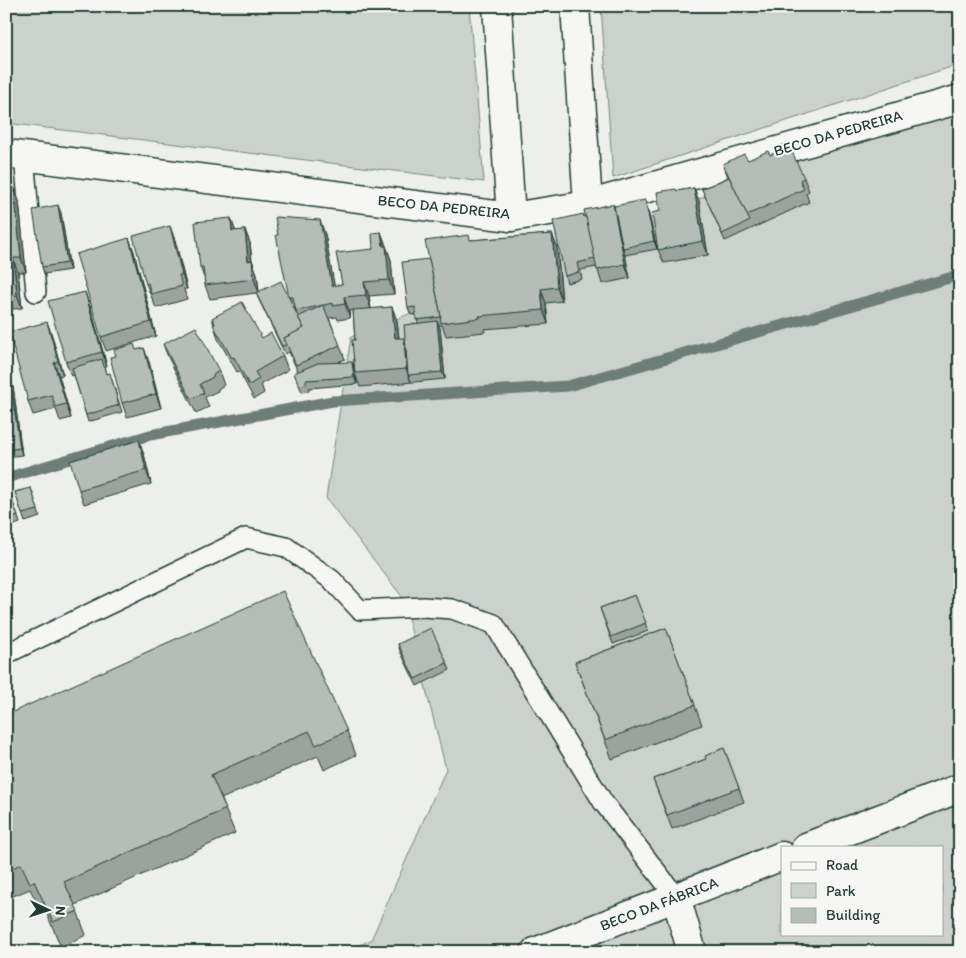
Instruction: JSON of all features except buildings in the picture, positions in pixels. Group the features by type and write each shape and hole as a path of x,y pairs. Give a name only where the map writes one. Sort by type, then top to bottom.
{"street":[{"path":"498,6 511,217"},
{"path":"574,6 588,205"},
{"name":"BECO DA PEDREIRA","path":"15,155 511,217 588,205 960,98"},
{"path":"809,846 960,788"},
{"name":"BECO DA FÁBRICA","path":"535,952 781,856"},
{"path":"676,897 692,952"}],"lane":[{"path":"15,155 36,292"},
{"path":"6,654 246,538 286,547 332,580 360,610 423,607 452,610 494,624 603,802 676,897"}],"green space":[{"path":"6,6 469,6 484,182 6,123"},
{"path":"601,6 960,6 960,64 613,178"},
{"path":"960,95 960,952 343,952 371,940 446,769 403,598 326,498 351,337"}],"waterway":[{"path":"6,478 150,435 333,401 568,386 960,275"}]}
